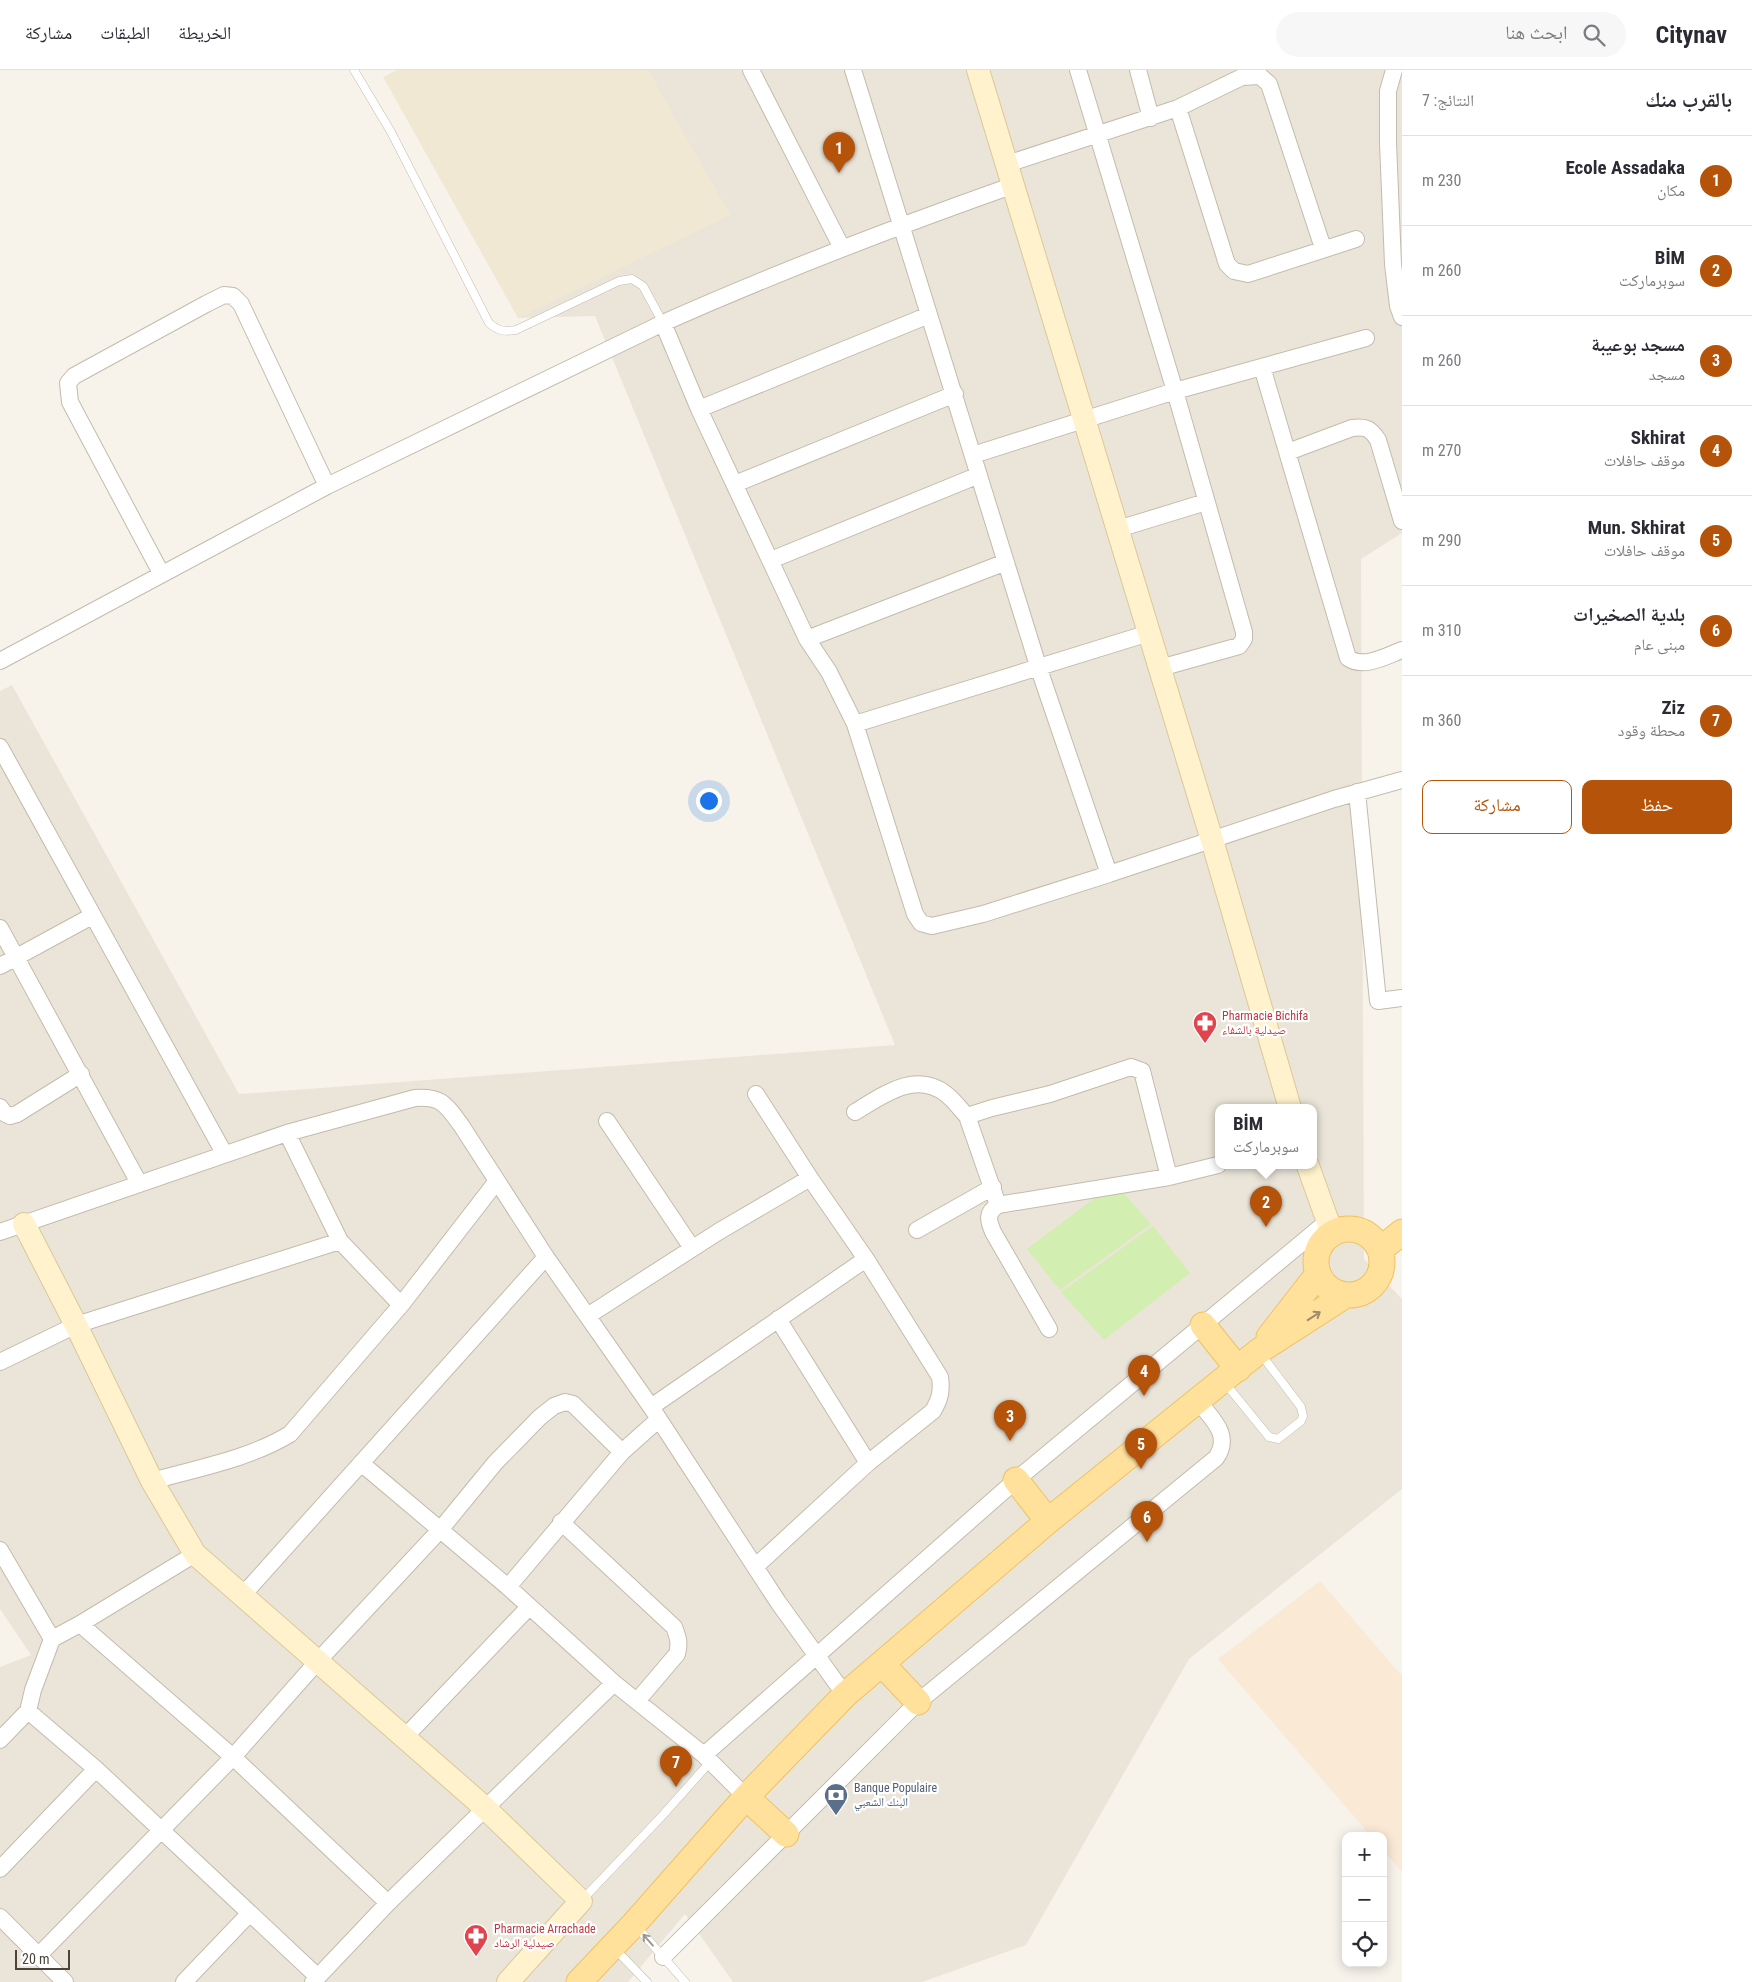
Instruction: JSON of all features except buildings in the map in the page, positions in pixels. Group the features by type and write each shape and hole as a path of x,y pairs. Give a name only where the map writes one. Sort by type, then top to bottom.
{"main road":[{"path":"1330,1227 1341,1230 1360,1231 1375,1242 1380,1250 1381,1269 1372,1285 1356,1294 1346,1295 1329,1289 1318,1274 1315,1265 1319,1246 1330,1227"},
{"path":"1380,1250 1402,1232"},
{"path":"1259,1351 1318,1274"},
{"path":"579,1982 634,1924 746,1797 846,1695 1048,1521 1259,1351 1346,1295"},
{"path":"1203,1325 1230,1375"},
{"path":"1016,1480 1048,1521"},
{"path":"882,1664 918,1702"},
{"path":"746,1797 786,1834"}],"street":[{"path":"751,70 842,248"},
{"path":"852,70 902,224 1039,669 1109,874"},
{"path":"978,70 1086,419 1289,1104"},
{"path":"1078,70 1175,391 1244,632 1244,639 1239,646 1160,668"},
{"path":"1138,70 1150,118"},
{"path":"1384,70 1388,91 1397,218 1393,264 1398,306 1402,318"},
{"path":"1388,91 1394,70"},
{"path":"0,661 161,573 327,486 663,323 902,224 1097,134 1178,108 1241,73 1265,73 1323,248"},
{"path":"1178,108 1227,264 1234,271 1248,274 1323,248 1356,239"},
{"path":"161,573 70,402 68,383 74,376 206,304 224,295 233,296 241,304 327,486"},
{"path":"699,409 930,315"},
{"path":"663,323 699,409 807,639 829,672 855,724 915,914 925,926 984,914 1356,792 1402,780"},
{"path":"973,455 1175,391 1366,338"},
{"path":"1262,367 1348,658 1359,663 1368,662 1402,650"},
{"path":"735,484 955,394"},
{"path":"1288,452 1352,428 1363,426 1372,430 1378,440 1402,521"},
{"path":"771,560 979,475"},
{"path":"1118,529 1206,502"},
{"path":"807,639 1006,562"},
{"path":"855,724 1039,669 1149,633"},
{"path":"0,747 224,1153"},
{"path":"1356,792 1378,1001 1402,998"},
{"path":"0,966 92,916"},
{"path":"0,928 139,1183"},
{"path":"967,1116 1050,1094 1136,1067 1142,1071 1169,1177"},
{"path":"0,1107 4,1113 10,1116 17,1114 81,1074"},
{"path":"855,1112 888,1092 918,1084 938,1089 947,1094 967,1116 998,1205"},
{"path":"755,1567 868,1463 933,1411 939,1401 942,1390 940,1377 866,1259 810,1178 756,1094"},
{"path":"0,1232 224,1153 287,1133 415,1098 436,1099 446,1105 461,1125 546,1257 589,1315 815,1656 846,1695"},
{"path":"607,1121 692,1248"},
{"path":"287,1133 340,1241 401,1305"},
{"path":"1049,1328 993,1232 988,1220 989,1214 998,1205 1169,1177 1215,1166"},
{"path":"707,1758 815,1656 1016,1480 1203,1325 1330,1227 1309,1169"},
{"path":"589,1315 692,1248 810,1178"},
{"path":"152,1481 242,1456 275,1443 290,1434 401,1305 497,1182"},
{"path":"916,1230 993,1187"},
{"path":"24,1224 76,1325 152,1481 195,1554 484,1807 581,1901 508,1982"},
{"path":"0,1362 76,1325 340,1241"},
{"path":"242,1596 546,1257"},
{"path":"508,1587 560,1522 655,1413 778,1319 866,1259"},
{"path":"778,1319 868,1463"},
{"path":"663,1956 918,1702 1216,1458 1224,1442 1221,1430 1198,1401"},
{"path":"38,1956 233,1757 317,1662 440,1530 495,1463 540,1417 554,1406 565,1402 572,1404 622,1452"},
{"path":"361,1463 508,1587 614,1683 707,1758 746,1797"},
{"path":"560,1522 674,1627 678,1636 680,1644 677,1654 637,1700"},
{"path":"0,1550 52,1639"},
{"path":"0,1740 28,1711 33,1690 52,1639 195,1554"},
{"path":"404,1738 529,1606"},
{"path":"80,1624 233,1757 388,1902"},
{"path":"28,1711 96,1769 316,1980 388,1902 614,1683"},
{"path":"0,1869 96,1769"},
{"path":"184,1982 249,1914"},
{"path":"0,1917 65,1982"}],"lane":[{"path":"354,70 391,132 489,323 496,329 516,330 619,281 632,279 643,286 663,323"},
{"path":"1230,1375 1269,1438 1278,1439 1301,1421 1303,1416 1301,1407 1259,1351"},
{"path":"581,1901 662,1816 707,1758"},
{"path":"634,1924 685,1982"},
{"path":"613,1947 647,1982"}],"shaded area":[{"path":"397,70 648,70 730,215 518,318 383,77"},
{"path":"403,70 1402,70 1402,533 1361,559 1364,1259 1402,1299 1402,1489 1189,1659 1026,1945 922,1982 733,1982 685,1914 628,1982 0,1982 0,1667 31,1655 0,1609 0,691 12,685 239,1094 895,1045 595,316 518,318"},
{"path":"1320,1581 1402,1676 1402,1872 1387,1855 1387,1832 1368,1832 1218,1659"}],"green space":[{"path":"1115,1183 1151,1224 1060,1290 1027,1249"},
{"path":"1153,1226 1190,1273 1104,1340 1061,1292"}],"place":[{"name":"Ecole Assadaka","path":"839,173"},
{"name":"Pharmacie Bichifa صيدلية بالشفاء","path":"1205,1044"},
{"name":"BİM","path":"1266,1227"},
{"name":"Skhirat","path":"1144,1396"},
{"name":"مسجد بوعيبة","path":"1010,1441"},
{"name":"Mun. Skhirat","path":"1141,1469"},
{"name":"بلدية الصخيرات","path":"1147,1542"},
{"name":"Ziz","path":"676,1787"},
{"name":"Banque Populaire البنك الشعبي","path":"836,1816"},
{"name":"Pharmacie Arrachade صيدلية الرشاد","path":"476,1957"}]}
